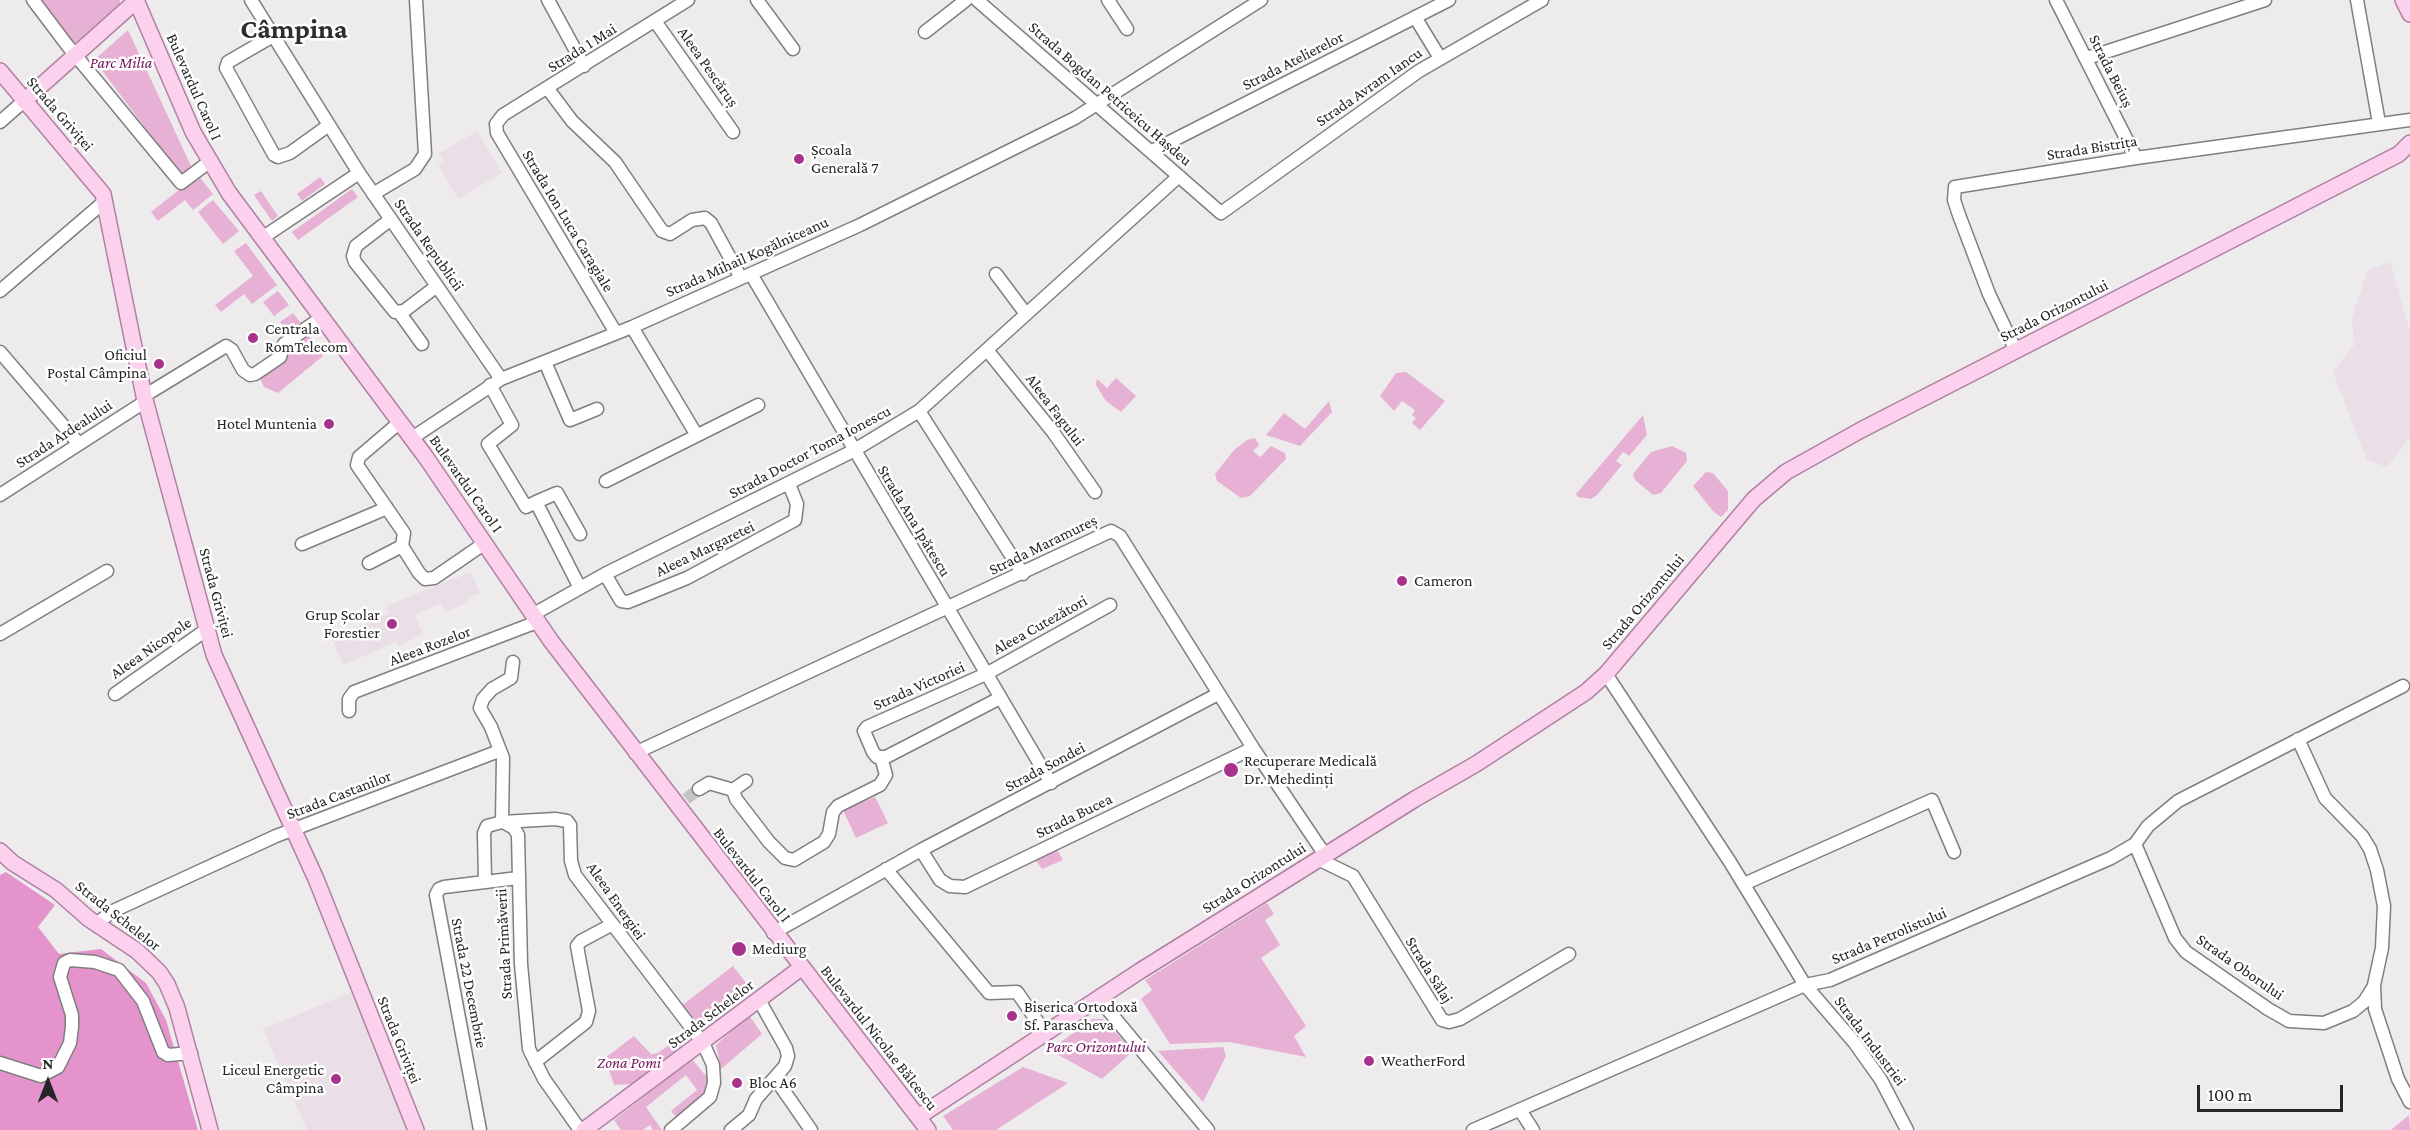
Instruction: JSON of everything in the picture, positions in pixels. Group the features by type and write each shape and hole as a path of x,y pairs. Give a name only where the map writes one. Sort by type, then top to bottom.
{"main road":[{"path":"24,101 137,0"},
{"name":"Bulevardul Carol I","path":"137,0 179,102 209,162 262,238 412,438 535,618 635,753 680,802 773,933 801,968"},
{"path":"2403,0 2410,14"},
{"name":"Strada Griviței","path":"0,71 93,179 105,201 145,398 206,630 226,685 294,829 416,1130"},
{"name":"Strada Orizontului","path":"918,1117 1098,998 1570,704 1606,674 1754,499 1786,472 1861,430 2399,154 2410,143"},
{"name":"Strada Schelelor","path":"1,857 56,890 96,924 137,951 159,972 172,995 191,1053 210,1130"},
{"name":"Strada Schelelor","path":"582,1130 703,1043 801,968"},
{"name":"Bulevardul Nicolae Bălcescu","path":"801,968 928,1130"}],"street":[{"path":"33,0 181,183 209,162"},
{"path":"251,0 373,194"},
{"name":"Strada Republicii","path":"416,0 425,154 415,169 373,194 437,286 496,382 512,425 488,444 526,507 536,502"},
{"path":"548,0 585,66"},
{"name":"Strada 1 Mai","path":"496,124 503,115 688,0"},
{"path":"757,0 793,49"},
{"path":"925,32 966,0"},
{"name":"Strada Bogdan Petriceicu Hașdeu","path":"977,0 1221,213"},
{"path":"1108,0 1127,30"},
{"name":"Strada Atelierelor","path":"1152,152 1449,0"},
{"name":"Strada Avram Iancu","path":"1221,213 1440,58 1542,0"},
{"name":"Strada Beiuș","path":"2056,0 2136,158"},
{"path":"2086,58 2265,0"},
{"path":"2357,0 2379,123"},
{"name":"Strada Mihail Kogălniceanu","path":"412,438 496,382 632,327 891,210 1097,106 1254,2"},
{"path":"1415,17 1440,58"},
{"name":"Aleea Pescăruș","path":"655,21 733,132"},
{"path":"273,36 228,62 226,68 274,155 278,157 290,153 329,125"},
{"name":"Strada Ana Ipătescu","path":"548,89 572,121 615,162 662,231 670,234 692,220 705,218 711,223 853,451 1051,783"},
{"path":"0,122 24,101"},
{"name":"Strada Bistrița","path":"2016,351 1989,294 1959,215 1953,193 1955,187 1962,184 2136,158 2410,120"},
{"name":"Strada Ion Luca Caragiale","path":"496,124 497,133 616,333"},
{"path":"262,238 359,173"},
{"name":"Strada Doctor Toma Ionescu","path":"535,618 605,574 853,451 919,411 1179,176"},
{"path":"0,291 105,201"},
{"path":"390,219 356,246 353,256 391,309 399,312 422,344"},
{"path":"996,274 1026,314"},
{"path":"399,312 437,286"},
{"name":"Strada Ardealului","path":"0,495 226,346 232,350 243,370 250,375 255,374 280,357 284,344 321,318"},
{"path":"632,327 696,434"},
{"name":"Aleea Fagului","path":"987,350 1053,432 1095,492"},
{"path":"0,352 79,444"},
{"path":"545,362 570,420 597,409"},
{"path":"606,481 758,405"},
{"path":"919,411 1023,574"},
{"path":"400,422 357,462 358,468 404,533 402,546 422,577 429,579 485,543"},
{"name":"Aleea Margaretei","path":"605,574 621,602 628,602 687,578 795,520 797,504 789,484"},
{"path":"580,534 557,493 536,502 580,588"},
{"path":"302,543 387,508"},
{"name":"Strada Maramureș","path":"635,753 1023,574 1106,531 1117,533 1321,857"},
{"path":"369,562 402,546"},
{"path":"0,634 107,571"},
{"name":"Aleea Cutezători","path":"986,674 1110,605"},
{"name":"Aleea Rozelor","path":"349,711 349,699 354,692 535,618"},
{"name":"Aleea Nicopole","path":"115,694 206,630"},
{"path":"484,880 485,828 502,822 503,760 491,727 481,713 481,704 492,689 511,678 513,662"},
{"name":"Strada Victoriei","path":"881,757 873,752 864,731 867,727 986,674"},
{"name":"Strada Industriei","path":"1606,674 1744,884 1805,985 1867,1061 1895,1102 1907,1130"},
{"path":"2298,739 2403,686"},
{"name":"Strada Sondei","path":"773,933 921,850 1218,694"},
{"path":"699,789 709,783 733,790 755,827 785,858 794,860 824,842 829,834 833,812 838,806 880,785 886,775 881,757 1000,698"},
{"name":"Strada Petrolistului","path":"1473,1130 1805,985 1830,980 2112,858 2135,844 2148,826 2178,801 2298,739"},
{"name":"Strada Oborului","path":"2298,739 2325,798 2362,836 2370,849 2377,870 2384,906 2382,948 2374,985 2374,1009 2398,1079 2410,1102"},
{"name":"Strada Bucea","path":"921,850 940,879 950,886 965,887 1253,748"},
{"name":"Strada Castanilor","path":"96,924 113,910 294,829 499,751"},
{"path":"733,790 746,781"},
{"path":"1744,884 1932,800 1954,852"},
{"name":"Aleea Energiei","path":"502,822 555,819 567,821 570,825 571,861 575,875 703,1043 713,1065 714,1083 710,1097 671,1130"},
{"name":"Strada Primăverii","path":"502,822 517,832 526,1040 535,1062 582,1130"},
{"name":"Strada Oborului","path":"2135,844 2175,938 2186,952 2240,991 2289,1021 2310,1024 2334,1021 2364,1002 2374,985"},
{"name":"Strada Sălaj","path":"1321,857 1353,876 1442,1020 1449,1022 1460,1019 1569,954"},
{"path":"886,869 989,993 1017,992 1046,1034"},
{"name":"Strada 22 Decembrie","path":"480,1130 436,900 437,892 444,887 484,880 518,878"},
{"path":"535,1062 586,1022 589,1011 577,946 581,941 611,925"},
{"path":"0,1063 41,1076 58,1067 70,1043 72,1027 72,1015 60,977 64,963 70,960 95,962 119,970 131,981 142,1001 163,1052 168,1055 191,1053"},
{"path":"1098,998 1208,1130"},
{"path":"731,1130 749,1115 756,1099 785,1066 788,1056 786,1048 759,1000"},
{"path":"775,1078 811,1130"},
{"path":"1520,1110 1533,1130"}],"shaded area":[{"path":"477,131 502,173 458,199 438,165 444,162 439,153"},
{"path":"2390,262 2410,332 2410,437 2387,467 2367,460 2333,372 2354,345 2352,318 2368,270"},
{"name":"Grup Școlar Forestier","path":"471,572 480,593 468,598 469,602 445,612 441,603 415,615 423,634 398,646 396,642 343,665 332,639 389,613 386,606"},
{"path":"6,872 55,905 38,927 59,954 101,949 146,983 166,1020 198,1130 0,1130 0,875"},
{"name":"Liceul Energetic Câmpina","path":"352,992 408,1130 307,1130 263,1029"}],"green space":[{"path":"33,0 120,0 120,3 118,8 69,48"},
{"name":"Parc Milia","path":"128,30 191,166 181,175 94,60"},
{"path":"198,175 213,194 193,210 185,200 158,221 151,212"},
{"path":"320,177 325,184 302,201 297,194"},
{"path":"352,189 358,197 298,240 292,232"},
{"path":"261,191 278,216 272,221 254,195"},
{"path":"213,200 239,231 223,244 198,212"},
{"path":"246,243 277,285 252,304 244,294 221,312 215,305 253,276 234,251"},
{"path":"278,291 289,305 274,316 263,302"},
{"path":"293,313 304,327 291,337 280,322"},
{"path":"308,334 323,356 278,393 264,387 259,376"},
{"path":"1406,372 1445,401 1420,430 1412,423 1416,418 1412,415 1415,410 1402,401 1394,411 1380,396 1396,373"},
{"path":"1116,378 1136,396 1121,412 1106,401 1096,385 1097,379 1107,388"},
{"path":"1329,401 1332,412 1300,446 1266,435 1284,413 1305,429"},
{"path":"1643,415 1647,435 1629,456 1623,452 1616,461 1622,465 1597,495 1591,499 1578,497 1576,494"},
{"path":"1255,438 1259,445 1253,451 1260,457 1271,446 1285,453 1286,459 1250,496 1241,498 1217,481 1215,474 1234,450 1247,440"},
{"path":"1672,446 1686,453 1687,461 1661,493 1653,495 1635,480 1633,474 1651,452"},
{"path":"1706,472 1713,473 1728,491 1728,510 1721,517 1713,511 1693,486"},
{"path":"875,797 888,823 856,838 843,810"},
{"path":"1056,848 1063,860 1042,869 1034,858"},
{"path":"1267,903 1274,914 1265,920 1280,945 1261,958 1306,1026 1294,1036 1306,1057 1229,1042 1170,1044 1141,999 1152,990 1145,980"},
{"name":"Zona Pomi","path":"733,966 750,988 698,1029 680,1007"},
{"path":"749,1015 762,1034 721,1069 716,1045"},
{"name":"Parc Orizontului","path":"1093,1019 1103,1019 1133,1051 1102,1079 1053,1052 1058,1044"},
{"name":"Zona Pomi","path":"634,1036 651,1054 658,1053 676,1040 682,1045 632,1084 614,1085 605,1058"},
{"path":"1223,1047 1226,1056 1203,1102 1158,1051"},
{"path":"692,1059 710,1081 710,1093 678,1119 671,1111 697,1090 686,1075 646,1107 662,1130 653,1130 650,1125 643,1130 621,1130 614,1120"},
{"path":"1023,1067 1068,1083 996,1130 953,1130 943,1116"},
{"path":"2409,1115 2410,1130 2391,1130"}],"tunnel":[{"path":"686,799 699,789"}],"place":[{"name":"Școala Generală 7","path":"799,159"},
{"name":"Centrala RomTelecom","path":"253,338"},
{"name":"Oficiul Poștal Câmpina","path":"159,364"},
{"name":"Hotel Muntenia","path":"329,424"},
{"name":"Cameron","path":"1402,581"},
{"name":"Grup Școlar Forestier","path":"392,624"},
{"name":"Recuperare Medicală Dr. Mehedinți","path":"1231,770"},
{"name":"Mediurg","path":"739,949"},
{"name":"Biserica Ortodoxă Sf. Parascheva","path":"1012,1016"},
{"name":"WeatherFord","path":"1369,1061"},
{"name":"Liceul Energetic Câmpina","path":"336,1079"},
{"name":"Bloc A6","path":"737,1083"}],"district":[{"name":"Câmpina","path":"294,29"}]}
